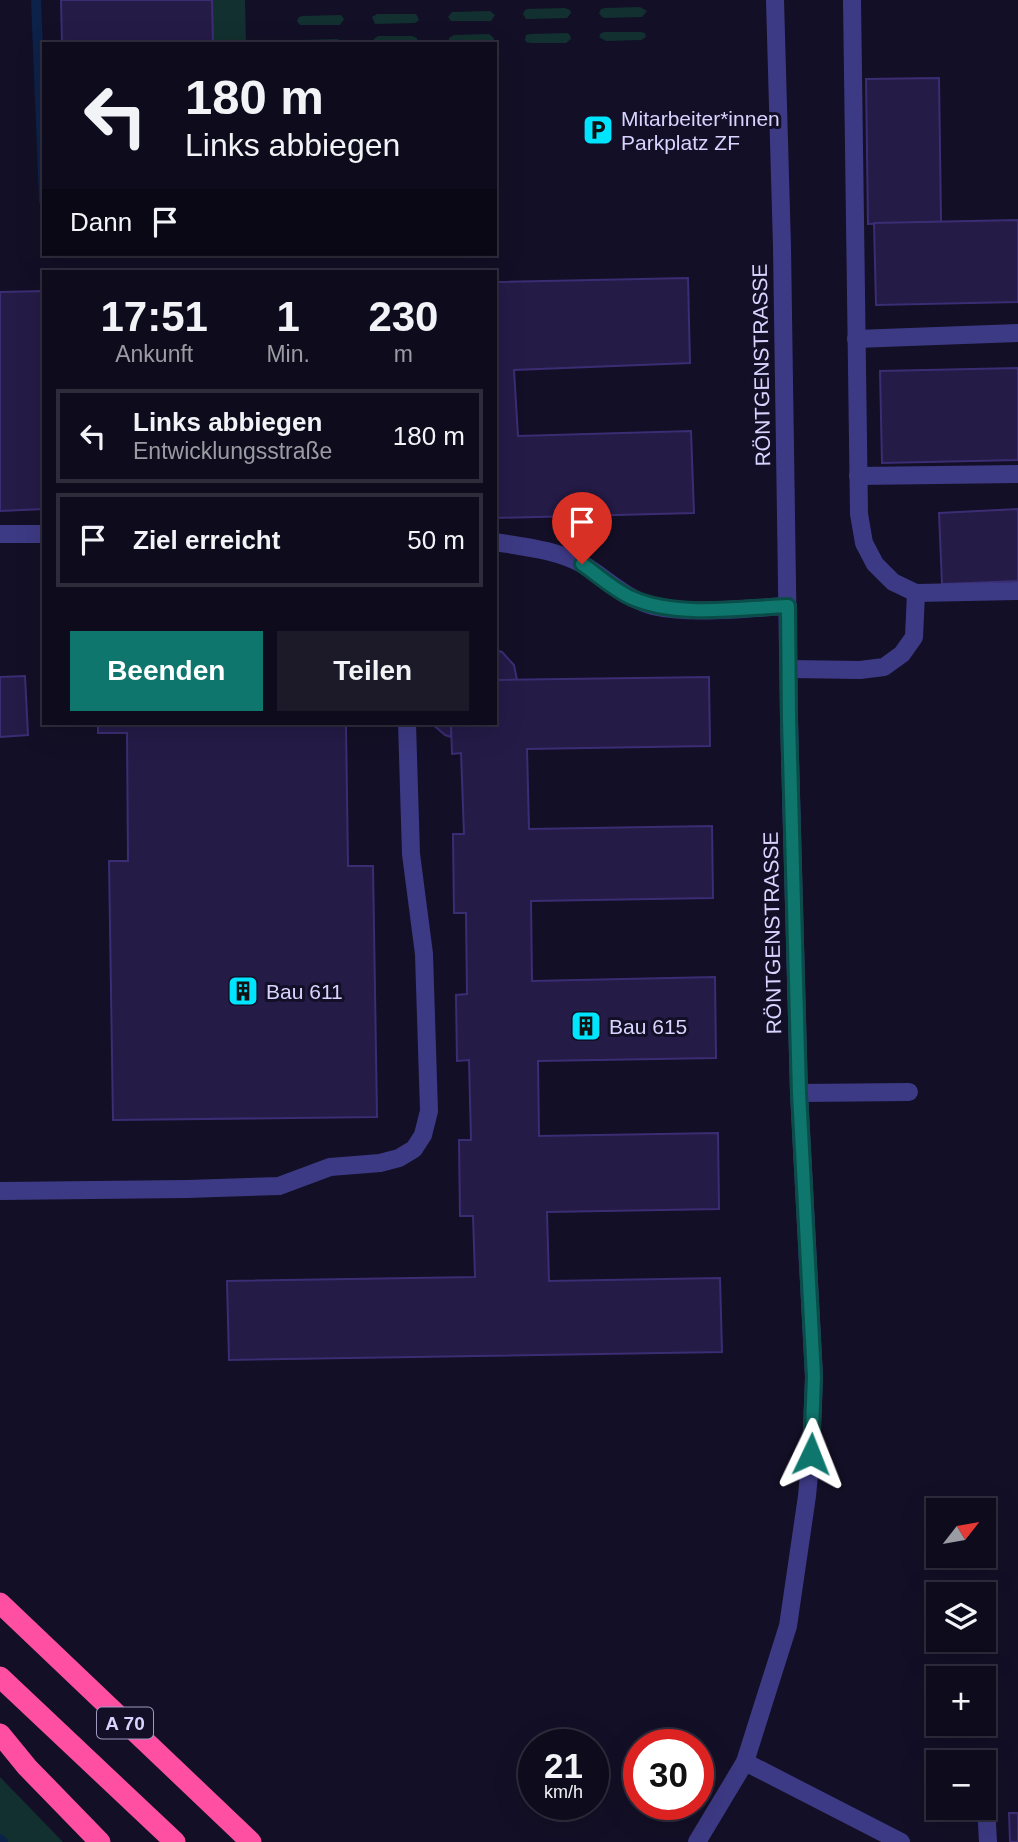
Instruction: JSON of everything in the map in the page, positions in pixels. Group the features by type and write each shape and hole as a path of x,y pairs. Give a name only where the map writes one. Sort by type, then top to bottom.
{"highway":[{"name":"A 70","path":"0,1603 251,1842"},
{"name":"A 70","path":"0,1677 175,1842"},
{"path":"0,1734 27,1767 100,1842"}],"street":[{"name":"RÖNTGENSTRASSE","path":"697,1842 745,1762 788,1626 811,1454 814,1377 799,1093 775,0"},
{"path":"852,0 858,476 859,514 864,543 875,564 893,582 916,593 1018,591"},
{"path":"856,339 1018,333"},
{"path":"858,476 1018,474"},
{"path":"0,534 42,534"},
{"path":"497,542 542,549 582,564 629,597 653,606 685,610 788,606"},
{"path":"789,669 860,670 884,667 902,654 915,637 916,593"},
{"path":"0,1191 279,1186 330,1167 380,1163 399,1158 414,1149 423,1135 429,1111 425,954 411,854 407,725"},
{"path":"799,1093 909,1092"},
{"path":"745,1762 901,1842"},
{"path":"987,1820 988,1842"}],"green space":[{"path":"212,0 245,0 246,42 213,42"},
{"path":"640,7 647,11 642,17 605,18 599,13 605,8"},
{"path":"565,8 571,13 567,18 526,19 523,14 528,9"},
{"path":"490,11 495,15 491,21 451,21 448,17 452,12"},
{"path":"377,14 416,14 419,20 415,23 375,24 372,17"},
{"path":"341,15 344,19 340,25 300,25 297,21 302,16"},
{"path":"605,32 641,32 645,33 646,37 641,40 606,41 599,37"},
{"path":"567,33 571,39 566,43 531,43 525,39 526,35 530,34"},
{"path":"489,34 494,38 493,42 449,42 449,38 454,35"},
{"path":"378,36 412,36 417,38 418,42 373,42"},
{"path":"337,39 342,42 300,42"},
{"path":"0,1777 63,1842 6,1842 0,1836"}],"building":[{"path":"61,0 212,0 213,42 62,42"},
{"path":"939,78 941,222 868,224 866,79"},
{"path":"1018,220 1018,302 876,305 874,223"},
{"path":"688,278 690,363 514,370 518,436 691,431 694,513 497,518 497,282"},
{"path":"42,291 42,509 0,511 0,292"},
{"path":"1018,368 1018,460 882,463 880,371"},
{"path":"1018,509 1018,581 942,584 939,513"},
{"path":"497,651 502,652 514,665 517,680 497,680"},
{"path":"25,676 28,735 0,737 0,677"},
{"name":"Bau 615","path":"709,677 710,746 527,749 529,829 712,826 713,898 531,901 532,981 715,977 716,1058 538,1061 539,1136 718,1133 719,1209 547,1212 549,1281 720,1278 722,1352 229,1360 227,1281 475,1277 473,1216 460,1216 459,1140 471,1140 469,1060 457,1061 456,995 467,994 466,913 454,913 453,834 464,834 461,753 452,754 451,725 497,725 497,680"},
{"name":"Bau 611","path":"98,725 373,725 346,726 348,866 373,866 377,1117 113,1120 109,861 128,861 127,733 98,733"},
{"path":"433,725 451,725 451,737"},
{"path":"1009,1813 1018,1813 1018,1842 1010,1842"}],"waterway":[{"path":"36,0 42,151"},
{"path":"0,1839 3,1842"}],"place":[{"name":"Mitarbeiter*innen Parkplatz ZF","path":"598,130"},
{"name":"Bau 611","path":"243,991"},
{"name":"Bau 615","path":"586,1026"}],"route":[{"path":"582,564 629,597 653,606 685,610 788,606 799,1093 814,1377 811,1454"}]}
